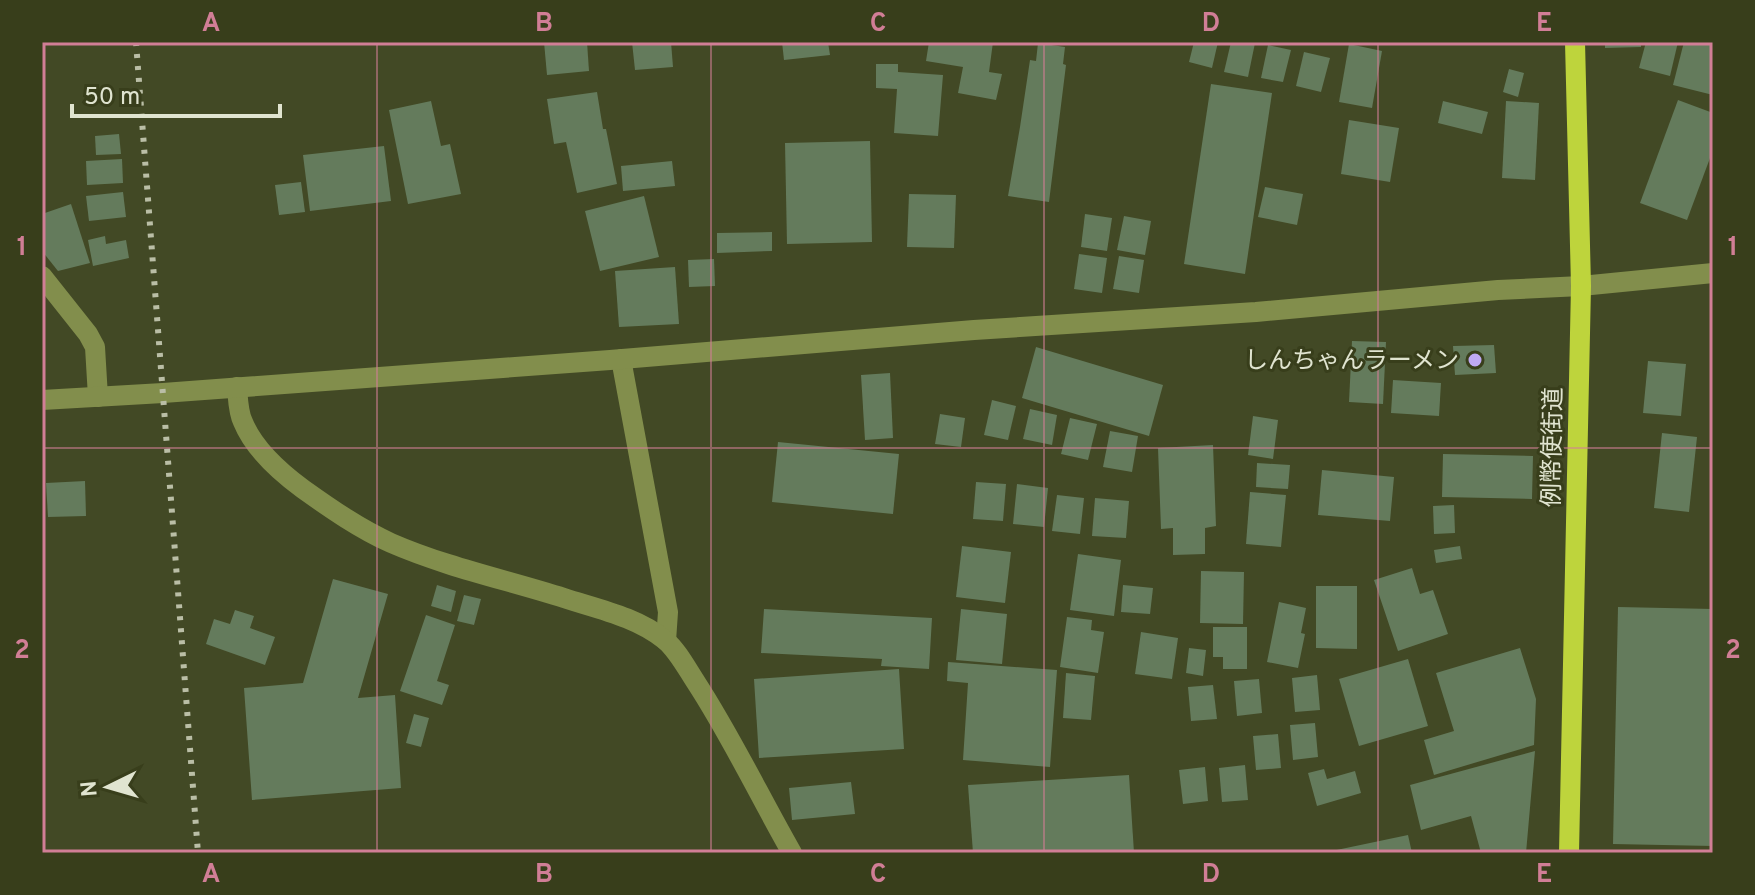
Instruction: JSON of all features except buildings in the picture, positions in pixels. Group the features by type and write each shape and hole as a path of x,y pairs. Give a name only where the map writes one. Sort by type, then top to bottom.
{"main road":[{"name":"例幣使街道","path":"1569,853 1581,286 1575,42"}],"street":[{"path":"42,400 621,359 974,330 1256,312 1713,273"},
{"path":"42,276 95,347 98,397"},
{"path":"621,359 668,612 666,641"},
{"path":"237,387 242,420 266,457 326,506 356,524 391,543 445,562 639,623 666,641 706,698 792,853"}],"railway":[{"path":"136,42 198,853"}],"place":[{"name":"しんちゃんラーメン","path":"1475,360"}]}
